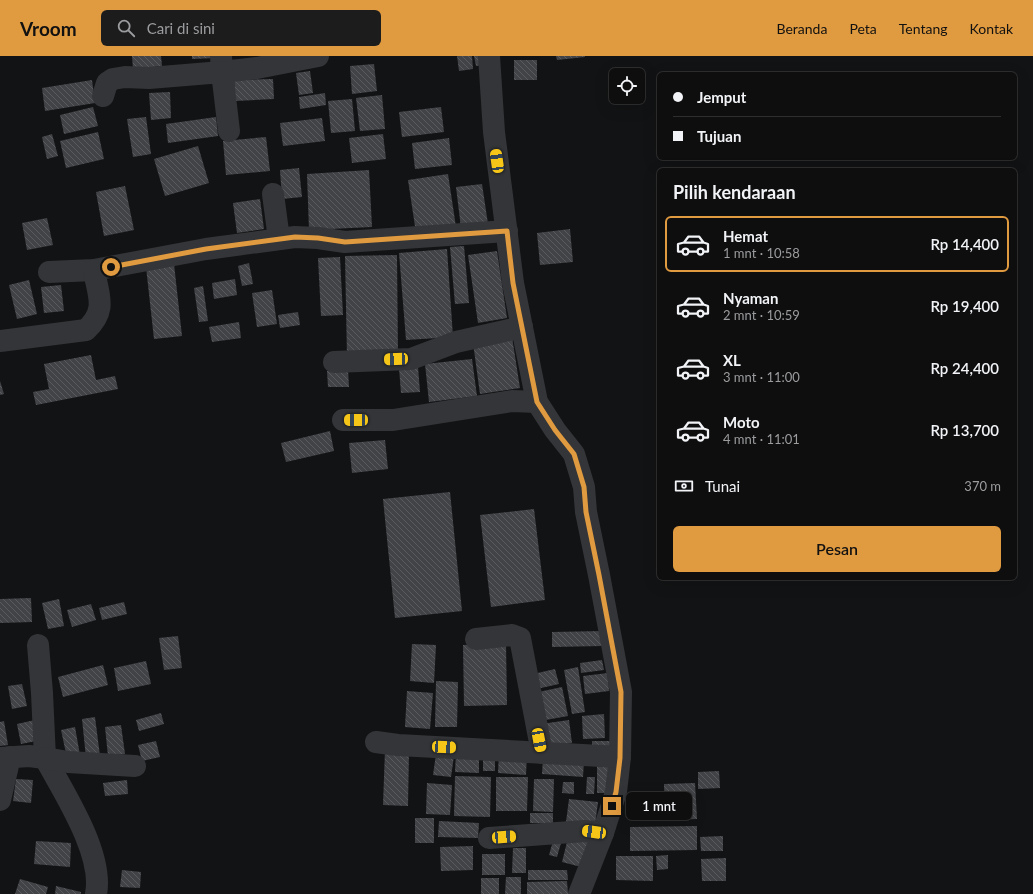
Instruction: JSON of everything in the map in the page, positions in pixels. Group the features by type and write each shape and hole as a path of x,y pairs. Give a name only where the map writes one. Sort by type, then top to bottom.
{"street":[{"path":"103,96 107,83 113,78 149,78 221,64 257,68 318,56"},
{"path":"489,56 494,132 513,283 537,402 555,430 574,454 584,487 586,512 621,692 620,758 616,792 603,833 579,894"},
{"path":"221,64 229,131"},
{"path":"273,194 279,239"},
{"path":"49,272 103,268 206,249 295,237 345,242 507,231"},
{"path":"0,341 86,330 93,323 100,310 99,294 103,268"},
{"path":"334,362 411,359 456,342 522,327"},
{"path":"343,420 393,420 512,401 537,402"},
{"path":"476,639 512,635 520,638 542,753"},
{"path":"38,645 45,758 76,815 88,844 94,862 98,885 96,894"},
{"path":"376,742 398,745 620,758"},
{"path":"0,800 5,758 29,756 68,762 135,766"},
{"path":"490,838 585,830 603,833"}],"building":[{"path":"132,56 161,56 162,66 133,69"},
{"path":"192,56 216,56 216,58 192,59"},
{"path":"457,56 472,56 473,69 459,71"},
{"path":"474,56 486,56 487,64 476,66"},
{"path":"556,56 585,56 585,57 557,60"},
{"path":"514,60 537,60 537,80 514,80"},
{"path":"374,64 377,91 352,94 350,66"},
{"path":"310,71 313,93 299,95 296,73"},
{"path":"273,79 274,99 235,101 234,80"},
{"path":"92,80 95,103 45,111 42,88"},
{"path":"170,92 171,118 151,120 149,93"},
{"path":"325,93 326,105 300,109 299,97"},
{"path":"382,95 385,129 360,131 356,98"},
{"path":"352,99 355,131 331,133 328,101"},
{"path":"93,107 98,126 64,134 60,115"},
{"path":"441,107 444,132 402,137 399,112"},
{"path":"146,117 151,154 133,157 127,119"},
{"path":"216,117 218,136 168,143 166,124"},
{"path":"322,118 325,141 283,146 280,123"},
{"path":"98,132 104,159 66,168 60,141"},
{"path":"52,134 58,156 47,159 42,137"},
{"path":"383,134 386,159 352,163 349,138"},
{"path":"266,137 270,171 226,175 223,141"},
{"path":"449,138 452,165 415,169 412,143"},
{"path":"198,146 209,183 165,196 154,159"},
{"path":"299,168 302,197 282,199 280,170"},
{"path":"369,170 372,227 309,230 307,174"},
{"path":"448,174 456,227 416,233 408,180"},
{"path":"482,184 488,224 461,228 456,187"},
{"path":"125,186 134,230 104,236 96,192"},
{"path":"260,199 264,229 237,233 233,203"},
{"path":"47,218 53,245 27,250 22,223"},
{"path":"570,229 573,262 540,265 537,233"},
{"path":"464,246 469,303 455,304 450,247"},
{"path":"447,249 453,337 406,340 399,253"},
{"path":"497,251 507,318 478,323 468,255"},
{"path":"397,255 398,356 347,357 345,256"},
{"path":"340,257 343,315 321,316 318,258"},
{"path":"249,263 253,284 242,286 238,266"},
{"path":"174,264 182,336 154,339 146,267"},
{"path":"235,279 237,295 214,299 212,283"},
{"path":"29,280 37,314 17,319 9,285"},
{"path":"61,285 64,311 44,313 41,287"},
{"path":"203,286 208,321 199,322 194,288"},
{"path":"272,290 277,324 257,327 252,293"},
{"path":"298,312 300,325 280,328 278,315"},
{"path":"239,322 241,338 212,342 209,327"},
{"path":"512,337 520,388 480,394 473,343"},
{"path":"91,355 96,380 115,376 118,389 36,405 33,392 49,389 44,364"},
{"path":"472,359 477,396 429,402 425,364"},
{"path":"418,367 420,392 401,393 399,368"},
{"path":"348,370 349,387 328,387 327,371"},
{"path":"0,381 4,394 0,395"},
{"path":"330,431 334,451 286,462 281,443"},
{"path":"385,440 388,469 352,473 349,443"},
{"path":"450,492 462,611 395,618 383,499"},
{"path":"534,509 545,600 491,607 480,515"},
{"path":"31,598 32,622 0,623 0,599"},
{"path":"59,599 64,626 48,629 42,603"},
{"path":"124,602 127,614 102,620 99,608"},
{"path":"91,604 96,620 72,627 67,610"},
{"path":"603,631 603,646 552,647 552,632"},
{"path":"178,636 182,668 164,670 159,638"},
{"path":"412,644 436,645 434,683 410,681"},
{"path":"506,644 507,705 464,706 463,645"},
{"path":"602,660 604,670 581,673 580,663"},
{"path":"146,661 151,684 118,691 114,668"},
{"path":"103,665 108,685 63,697 58,677"},
{"path":"578,667 585,712 572,714 564,670"},
{"path":"555,669 559,684 532,690 529,675"},
{"path":"608,673 609,691 585,694 583,676"},
{"path":"436,681 458,682 457,727 435,727"},
{"path":"22,684 27,706 12,709 8,686"},
{"path":"562,687 568,716 540,721 534,693"},
{"path":"407,691 433,693 430,729 405,727"},
{"path":"161,713 164,724 139,731 136,720"},
{"path":"604,714 605,738 583,739 582,716"},
{"path":"95,717 100,756 86,758 82,719"},
{"path":"35,720 41,740 21,744 17,724"},
{"path":"569,720 572,743 545,747 541,724"},
{"path":"4,721 8,745 0,746 0,722"},
{"path":"121,725 125,754 108,756 105,727"},
{"path":"75,727 80,755 67,758 61,730"},
{"path":"156,741 160,757 142,761 138,745"},
{"path":"592,741 616,741 616,752 592,752"},
{"path":"385,750 409,751 408,806 383,805"},
{"path":"483,752 495,752 495,771 483,771"},
{"path":"499,752 527,754 526,775 498,773"},
{"path":"456,753 479,754 479,773 455,772"},
{"path":"436,754 454,756 451,777 433,775"},
{"path":"543,758 584,761 583,777 542,774"},
{"path":"597,764 611,764 611,793 597,793"},
{"path":"719,771 720,788 698,789 698,772"},
{"path":"455,776 491,777 490,817 454,816"},
{"path":"496,777 528,777 527,811 496,811"},
{"path":"587,777 595,777 594,794 586,794"},
{"path":"16,779 33,780 31,803 13,801"},
{"path":"534,779 554,779 553,812 533,811"},
{"path":"127,780 128,794 105,796 103,783"},
{"path":"563,782 574,782 574,794 562,793"},
{"path":"427,783 452,785 450,815 426,814"},
{"path":"695,783 697,819 665,820 664,784"},
{"path":"569,799 598,802 595,825 566,822"},
{"path":"530,813 553,813 553,823 530,823"},
{"path":"415,818 434,818 434,843 415,843"},
{"path":"439,821 479,823 478,838 438,837"},
{"path":"697,826 697,850 630,851 630,827"},
{"path":"569,834 591,839 585,868 562,862"},
{"path":"723,836 723,851 701,851 700,837"},
{"path":"36,841 71,843 70,867 34,864"},
{"path":"553,841 561,843 557,857 549,855"},
{"path":"473,846 473,870 441,871 440,847"},
{"path":"513,848 526,848 526,873 512,873"},
{"path":"482,854 505,854 505,875 482,875"},
{"path":"668,855 668,869 657,870 656,856"},
{"path":"616,856 653,856 653,881 616,880"},
{"path":"726,858 726,881 702,881 701,859"},
{"path":"122,870 141,872 140,888 120,887"},
{"path":"528,870 567,870 568,880 528,880"},
{"path":"506,877 521,877 521,894 505,894"},
{"path":"481,878 499,878 499,894 481,894"},
{"path":"20,879 48,887 46,894 15,894"},
{"path":"567,881 568,894 527,894 527,882"},
{"path":"56,886 81,892 81,894 55,894"}],"route":[{"path":"111,267 206,249 295,237 318,238 345,242 507,231 513,283 537,402 555,430 574,454 584,487 586,512 591,540 621,692 620,758 616,792 612,806"}]}
